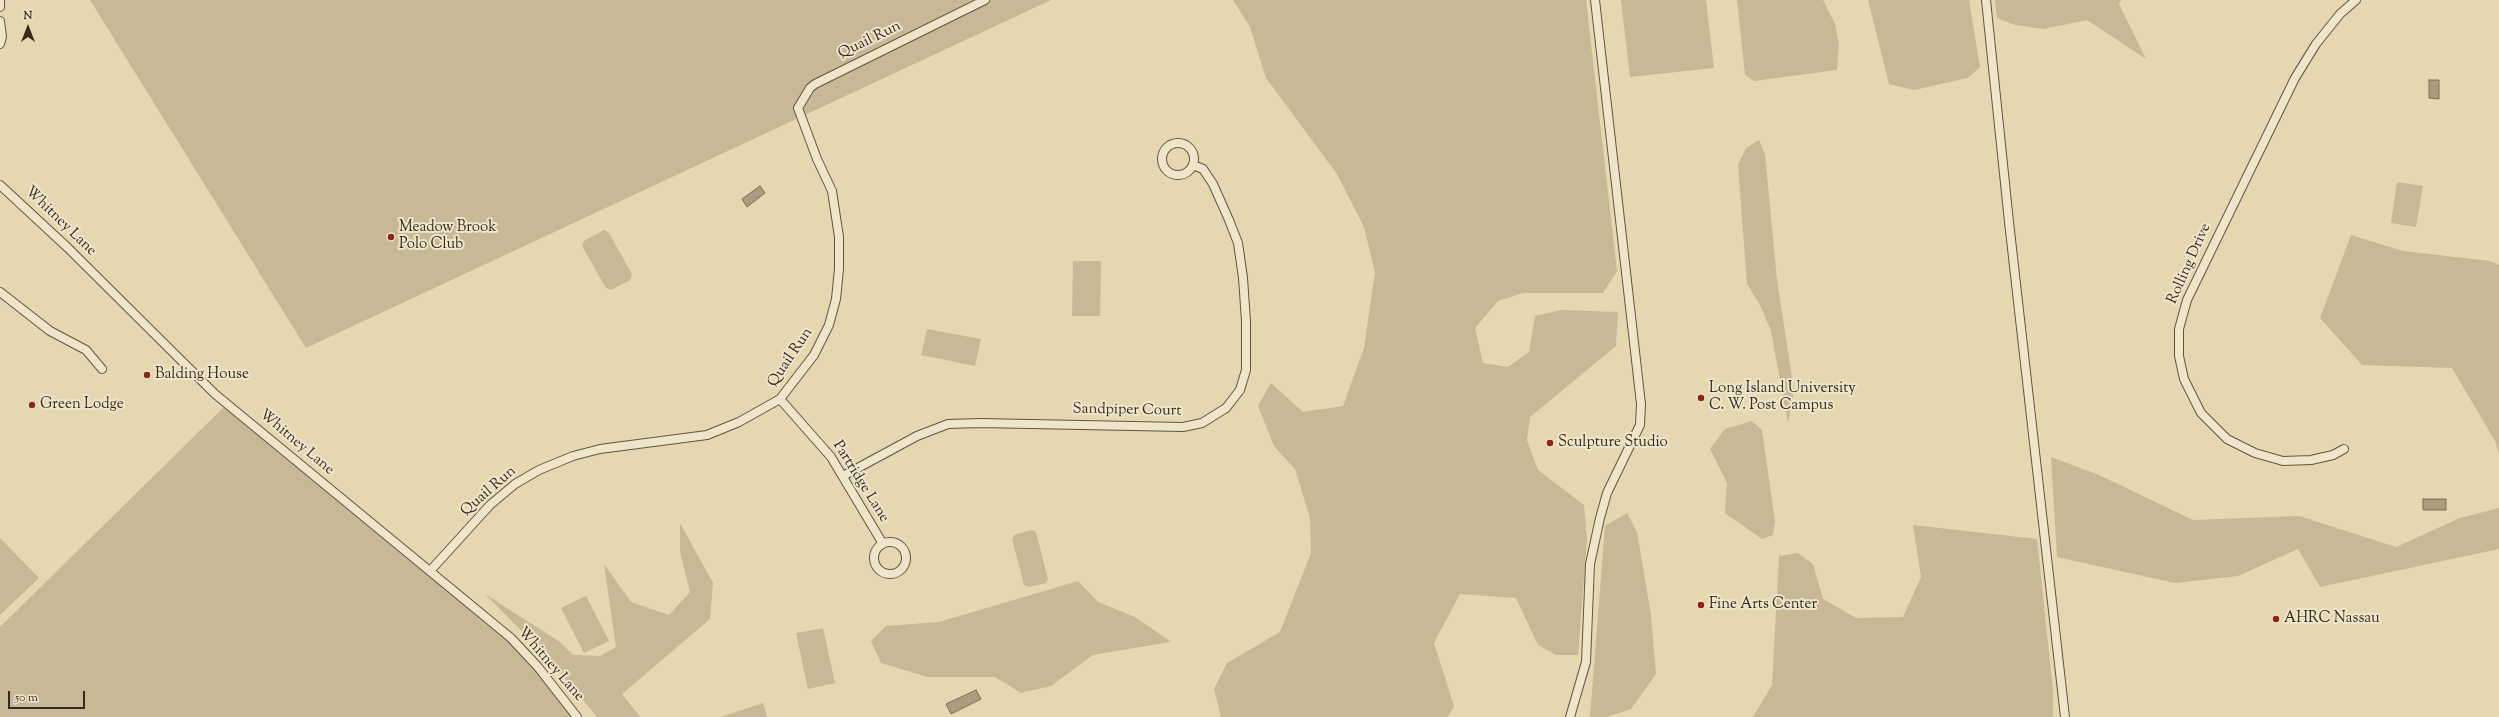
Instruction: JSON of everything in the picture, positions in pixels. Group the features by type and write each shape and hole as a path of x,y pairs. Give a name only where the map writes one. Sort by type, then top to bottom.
{"street":[{"path":"0,0 0,7"},
{"name":"Quail Run","path":"430,571 490,505 515,484 539,470 573,456 600,449 707,435 739,422 780,399 814,354 829,325 836,299 839,269 839,237 832,191 817,159 798,108 810,88 815,84 985,0"},
{"path":"1570,717 1586,662 1590,564 1600,518 1607,492 1640,425 1641,404 1595,0"},
{"path":"1986,0 2008,222 2065,717"},
{"name":"Rolling Drive","path":"2344,449 2333,455 2311,460 2283,460 2255,453 2227,439 2201,412 2184,379 2179,356 2179,328 2187,300 2295,78 2316,44 2340,14 2356,0"},
{"path":"0,21 2,37 0,44"},
{"name":"Sandpiper Court","path":"843,476 917,436 948,424 980,423 1183,427 1202,423 1226,408 1240,390 1246,370 1246,321 1242,271 1238,243 1213,184 1203,169 1193,165"},
{"name":"Whitney Lane","path":"0,185 68,248 215,394 511,638 538,667 577,717"},
{"path":"0,292 50,331 86,350 102,369"},
{"name":"Partridge Lane","path":"780,399 831,457 883,544"}],"shaded area":[{"name":"Meadow Brook Polo Club","path":"90,0 1051,0 306,348"},
{"path":"1233,0 1586,0 1617,271 1603,293 1523,293 1498,301 1475,328 1483,363 1508,367 1529,352 1535,316 1561,310 1618,312 1616,346 1530,417 1527,440 1538,470 1584,505 1587,539 1578,655 1556,655 1538,645 1516,598 1460,594 1434,643 1454,706 1448,717 1221,717 1214,689 1227,663 1280,632 1311,553 1310,518 1295,469 1274,446 1258,406 1271,383 1303,412 1343,406 1364,348 1375,272 1364,227 1337,174 1266,78 1250,27"},
{"path":"1621,0 1706,0 1714,68 1630,77"},
{"path":"1737,0 1823,0 1835,24 1839,44 1837,70 1754,81 1745,75"},
{"path":"1868,0 1969,0 1980,67 1968,78 1914,90 1889,84"},
{"path":"1995,0 2121,0 2119,4 2146,59 2087,20 2044,29 2015,25 1997,18"},
{"path":"2429,80 2439,80 2439,99 2429,98"},
{"path":"1759,140 1765,154 1777,280 1794,391 1788,424 1771,331 1760,305 1747,284 1738,165 1746,148"},
{"path":"2397,182 2423,186 2416,227 2391,223"},
{"path":"760,186 765,193 747,207 742,199"},
{"path":"604,230 609,233 632,274 630,280 611,290 606,288 582,246 584,241"},
{"path":"2351,235 2403,251 2490,261 2499,265 2499,455 2495,441 2452,368 2362,365 2320,318"},
{"path":"1073,261 1101,261 1100,316 1072,316"},
{"path":"927,329 981,339 975,366 921,355"},
{"path":"227,404 511,638 577,717 0,717 0,627"},
{"path":"1752,421 1762,430 1775,522 1773,535 1762,539 1725,513 1727,483 1710,449 1725,429"},
{"path":"2051,457 2099,475 2193,520 2299,516 2396,547 2460,518 2499,508 2499,549 2320,587 2298,549 2238,576 2175,583 2057,557"},
{"path":"2423,499 2446,499 2446,510 2423,510"},
{"path":"1627,513 1637,532 1651,615 1656,674 1631,709 1607,717 1590,717 1605,526"},
{"path":"680,523 713,583 710,619 622,694 640,717 597,717 549,659 485,594 560,642 573,655 600,656 616,647 604,564 631,602 669,615 690,592 680,552"},
{"path":"1913,525 2037,539 2053,691 2053,717 1753,717 1772,685 1779,556 1798,553 1813,564 1823,599 1856,618 1903,617 1921,577"},
{"path":"1032,530 1036,532 1048,579 1046,583 1029,587 1024,585 1012,539 1014,535"},
{"path":"0,538 39,578 0,615"},
{"path":"1078,581 1098,602 1135,617 1171,642 1093,655 1051,686 1021,693 995,677 928,677 881,663 871,641 886,626 939,622"},
{"path":"586,596 609,641 584,653 561,608"},
{"path":"823,628 835,683 808,689 796,633"},
{"path":"976,690 981,699 951,714 946,704"},
{"path":"763,703 767,717 721,717"}],"place":[{"name":"Meadow Brook Polo Club","path":"391,237"},
{"name":"Balding House","path":"147,375"},
{"name":"Long Island University C. W. Post Campus","path":"1701,398"},
{"name":"Green Lodge","path":"32,405"},
{"name":"Sculpture Studio","path":"1550,443"},
{"name":"Fine Arts Center","path":"1701,605"},
{"name":"AHRC Nassau","path":"2276,619"}]}
